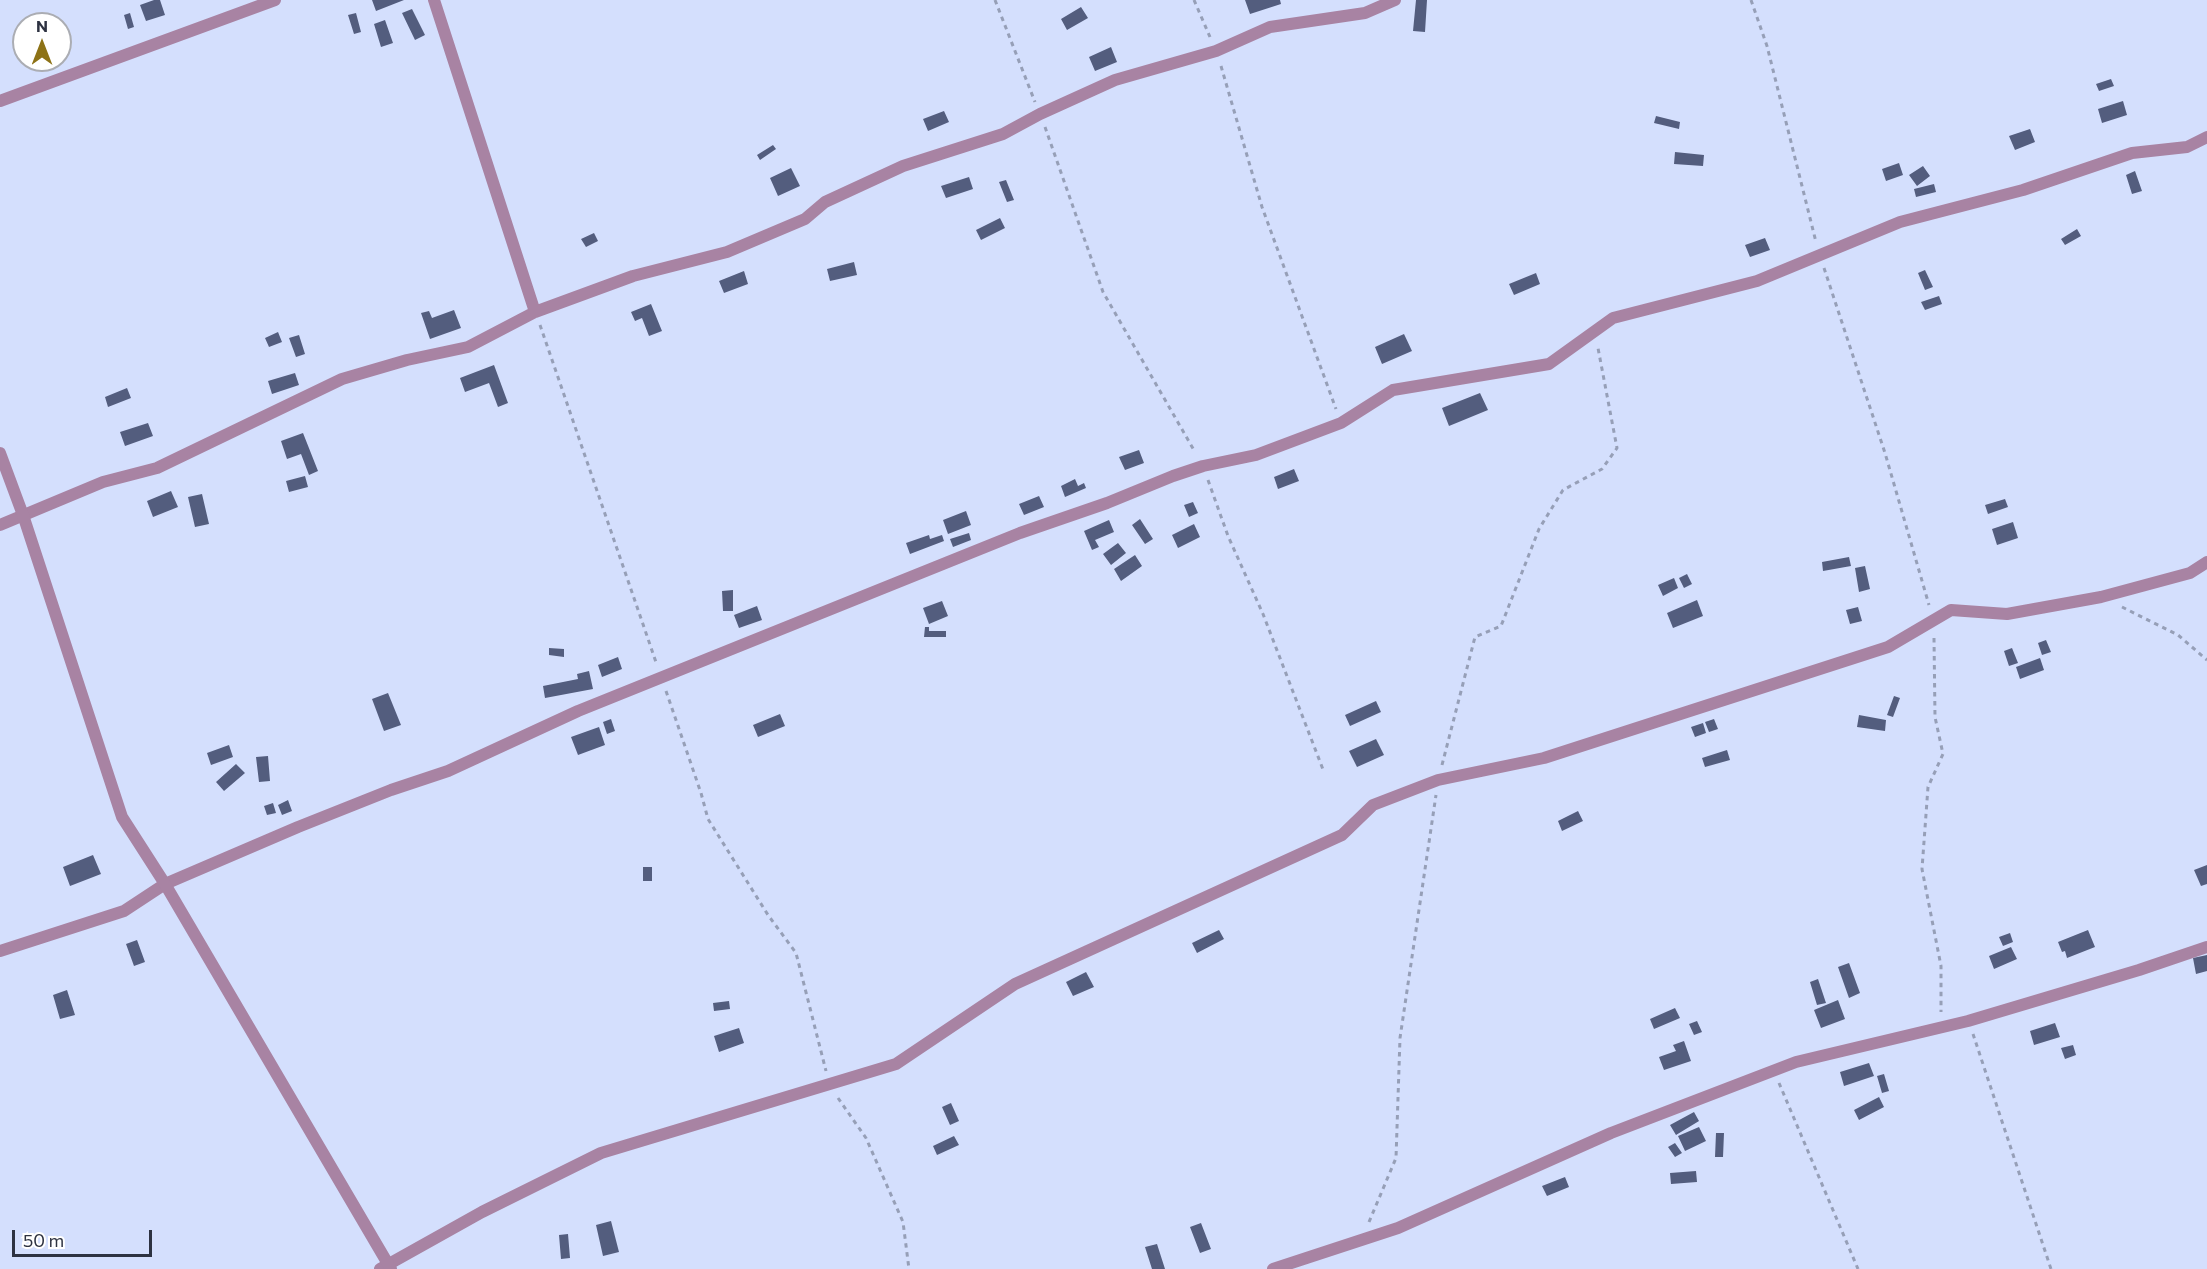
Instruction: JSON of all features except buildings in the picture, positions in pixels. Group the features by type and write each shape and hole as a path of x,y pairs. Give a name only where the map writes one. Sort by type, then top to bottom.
{"street":[{"path":"0,101 275,0"},
{"path":"434,0 535,312"},
{"path":"0,525 104,482 158,468 342,379 407,360 468,347 535,312 633,276 727,252 805,219 825,202 903,166 1003,134 1040,114 1115,80 1216,51 1270,27 1365,13 1395,0"},
{"path":"0,951 124,911 165,884 298,827 391,789 448,771 578,711 1020,532 1107,503 1173,476 1203,466 1256,455 1341,423 1393,390 1549,364 1613,318 1757,281 1900,222 2023,189 2132,153 2187,147 2207,138"},
{"path":"0,453 23,515 122,817 165,884 386,1268 482,1212 601,1154 896,1064 1015,984 1342,835 1373,805 1438,780 1544,758 1888,647 1951,610 2007,614 2101,597 2190,573 2207,562"},
{"path":"1273,1269 1398,1228 1611,1132 1796,1062 1968,1021 2139,970 2207,947"}],"path":[{"path":"995,0 1040,114 1103,292 1203,466 1228,536 1263,614 1324,772"},
{"path":"1194,0 1216,51 1262,207 1341,423"},
{"path":"1751,0 1767,46 1819,255 1885,453 1934,620 1935,717 1943,754 1928,787 1922,868 1941,966 1941,1028"},
{"path":"535,312 662,677 708,819 768,915 796,953 829,1085 866,1138 903,1222 909,1269"},
{"path":"2101,597 2178,635 2207,660"},
{"path":"1968,1021 2051,1269"},
{"path":"1774,1070 1858,1269"}]}
